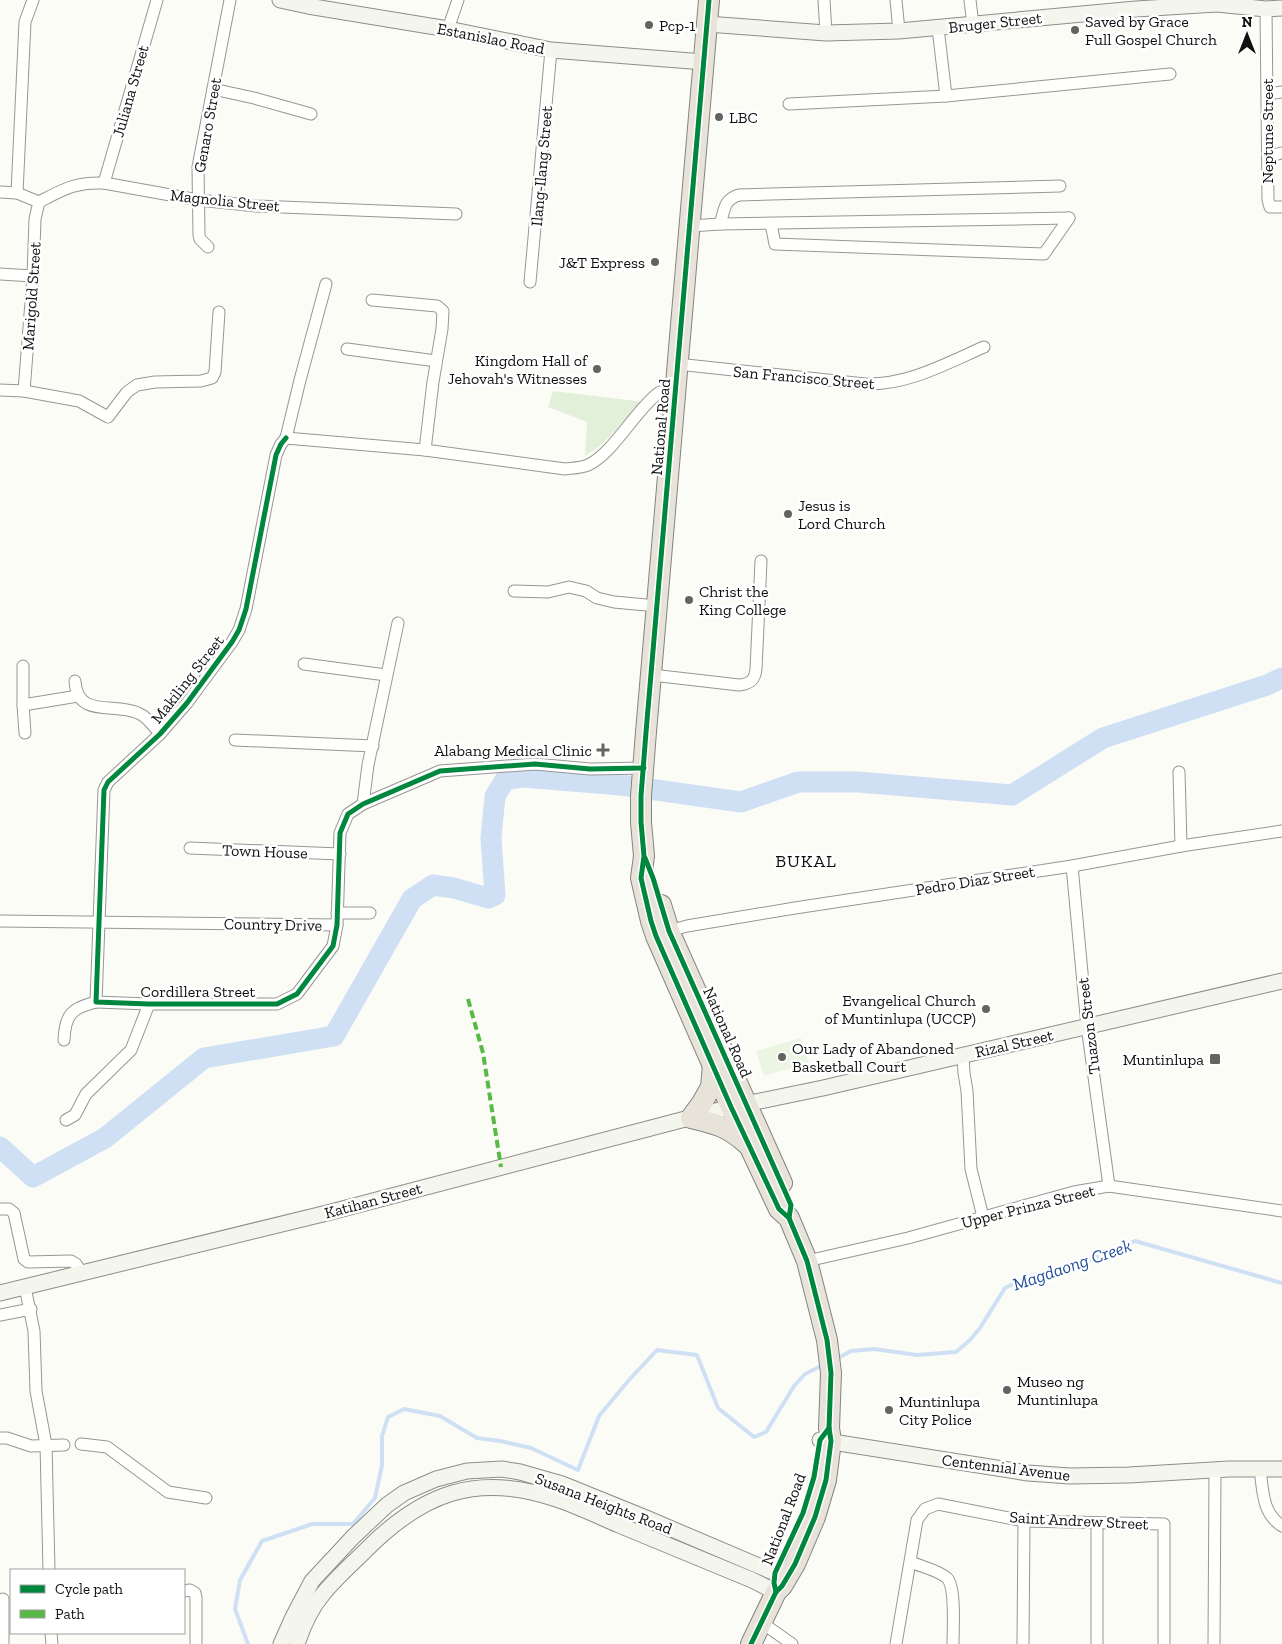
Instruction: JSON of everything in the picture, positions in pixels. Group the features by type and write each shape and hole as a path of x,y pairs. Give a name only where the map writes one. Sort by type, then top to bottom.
{"highway":[{"name":"National Road","path":"709,0 642,780 641,822 644,856 641,878 656,936 713,1065 738,1105 791,1205 789,1218"},
{"name":"National Road","path":"644,856 653,878 669,931 738,1105 750,1148 779,1209 789,1218 807,1261 827,1340 830,1365 827,1437 780,1581 751,1644"},
{"path":"713,1065 711,1086 691,1118 718,1124 729,1130 750,1148"}],"street":[{"path":"17,193 25,22 33,0"},
{"name":"Juliana Street","path":"104,183 158,0"},
{"name":"Genaro Street","path":"208,247 200,238 198,167 230,0"},
{"name":"Estanislao Road","path":"280,0 448,29 551,50 704,62"},
{"path":"448,29 458,0"},
{"path":"824,0 826,33"},
{"path":"896,0 899,31"},
{"path":"970,0 973,25"},
{"name":"Bruger Street","path":"707,24 826,33 899,31 1061,15 1135,4 1217,4 1266,9 1282,8"},
{"name":"Neptune Street","path":"1266,9 1268,200 1270,207 1282,207"},
{"path":"938,28 946,96"},
{"name":"Ilang-Ilang Street","path":"530,282 551,50"},
{"path":"789,104 946,96 1170,74"},
{"path":"213,90 254,98 311,114"},
{"path":"1268,94 1282,92"},
{"path":"1268,156 1282,153"},
{"name":"Magnolia Street","path":"40,202 69,186 90,182 198,200 257,206 456,214"},
{"path":"720,224 726,204 730,198 739,195 1060,186"},
{"path":"0,192 17,193 40,202"},
{"name":"Marigold Street","path":"24,390 34,276 35,219 40,202"},
{"path":"690,226 720,224 1069,218 1044,254 775,244 772,224"},
{"path":"0,274 34,276"},
{"name":"Makiling Street","path":"99,921 104,790 108,782 160,734 187,703 239,630 246,609 276,455 286,438 326,284"},
{"path":"372,300 441,307 444,315 436,361 425,450"},
{"path":"0,390 24,390 79,401 108,417 128,392 137,385 209,380 214,372 219,312"},
{"name":"San Francisco Street","path":"678,364 865,384 887,384 918,376 984,347"},
{"path":"347,349 436,361"},
{"path":"286,438 425,450 565,469 578,468 596,461 606,452 656,395 660,392 675,390"},
{"path":"652,675 739,685 752,681 756,668 761,561"},
{"path":"514,591 548,592 568,587 586,591 597,598 614,602 657,606"},
{"path":"363,804 368,765 398,623"},
{"path":"304,664 386,675"},
{"path":"23,666 22,705 25,733"},
{"path":"75,681 78,696 92,706 124,709 138,713 150,722 160,734"},
{"path":"22,705 78,696"},
{"path":"235,740 373,746"},
{"name":"Country Drive","path":"0,921 337,926 340,833 348,814 363,804 440,771 535,764 590,770 642,780"},
{"path":"1179,772 1181,846"},
{"name":"Pedro Diaz Street","path":"669,931 687,926 795,908 1072,866 1181,846 1282,831"},
{"name":"Town House","path":"190,848 340,854"},
{"name":"Tuazon Street","path":"1072,866 1087,1026 1109,1186"},
{"path":"337,913 370,913"},
{"path":"64,1040 64,1026 72,1012 81,1006 96,1002 99,921"},
{"name":"Cordillera Street","path":"96,1002 149,1004 280,1003 297,994 316,970 333,946 337,926"},
{"name":"Rizal Street","path":"738,1105 1282,981"},
{"path":"66,1120 75,1115 86,1094 131,1050 149,1004"},
{"path":"963,1055 967,1091 970,1169 983,1217"},
{"name":"Katihan Street","path":"0,1293 327,1212 738,1105"},
{"name":"Upper Prinza Street","path":"807,1261 908,1238 1074,1192 1109,1186 1282,1211"},
{"path":"0,1209 8,1209 14,1213 24,1259 28,1262 71,1261 76,1264 82,1273"},
{"path":"25,1287 34,1331 36,1391 46,1445 49,1569"},
{"path":"0,1315 31,1309"},
{"name":"Centennial Avenue","path":"827,1437 951,1462 1070,1476 1282,1469"},
{"path":"0,1438 7,1438 31,1446 64,1444"},
{"path":"81,1444 107,1447 168,1492 206,1498"},
{"name":"Susana Heights Road","path":"281,1644 312,1581 354,1537 404,1493 436,1479 467,1471 502,1469 562,1484 646,1518 780,1581"},
{"path":"1260,1469 1265,1506 1274,1521 1282,1526"},
{"path":"1214,1644 1215,1470"},
{"name":"Susana Heights Road","path":"297,1644 306,1620 322,1595 387,1529 414,1510 441,1496 454,1491 483,1487 514,1489 555,1499 737,1573 780,1581"},
{"name":"Saint Andrew Street","path":"896,1644 917,1520 925,1509 938,1504 1024,1521 1164,1524 1164,1644"},
{"path":"1023,1644 1024,1521"},
{"path":"1097,1524 1097,1644"},
{"path":"911,1562 942,1574 950,1581 952,1590 953,1644"},
{"path":"185,1591 190,1590 195,1593 196,1644"},
{"path":"3,1644 5,1599"},
{"path":"761,1622 792,1644"}],"green space":[{"path":"553,391 644,402 601,445 585,456 587,422 548,407"},
{"name":"Our Lady of Abandoned Basketball Court","path":"801,1038 809,1063 764,1076 756,1051"}],"waterway":[{"path":"0,1147 33,1177 105,1138 204,1058 334,1036 412,899 433,885 454,888 488,898 495,895 491,838 495,796 505,780 522,777 621,785 741,802 798,782 858,782 1012,795 1103,738 1267,685 1282,678"},
{"name":"Magdaong Creek","path":"836,1359 851,1351 874,1349 917,1355 956,1352 980,1328 1005,1288 1030,1276 1086,1262 1135,1241 1282,1283"},
{"name":"Magdaong Creek","path":"248,1644 235,1609 240,1580 262,1541 312,1524 353,1524 375,1498 382,1465 382,1436 388,1417 404,1409 440,1416 477,1438 531,1448 578,1470 599,1416 657,1350 697,1355 718,1408 754,1437 766,1432 794,1386 805,1374 823,1365"}],"marked path":[{"path":"468,999 483,1053 501,1167"}],"cycle path":[{"path":"709,0 641,796 644,856 641,878 656,936 731,1107 779,1209 789,1218 807,1261 827,1340 831,1373 829,1428 831,1441 826,1480 815,1517 795,1564 782,1586 776,1592 751,1644"},
{"path":"286,438 276,455 246,609 239,630 187,703 160,734 108,782 104,790 96,1002 277,1004 297,994 333,946 337,925 340,833 348,814 363,804 440,771 535,764 590,769 644,768"},
{"path":"645,858 669,931 791,1205 789,1218"},
{"path":"776,1592 774,1583 775,1573 803,1513 814,1477 820,1440 829,1428"}],"place":[{"name":"Pcp-1","path":"649,25"},
{"name":"Saved by Grace Full Gospel Church","path":"1075,30"},
{"name":"LBC","path":"719,117"},
{"name":"J&T Express","path":"655,262"},
{"name":"Kingdom Hall of Jehovah's Witnesses","path":"597,369"},
{"name":"Jesus is Lord Church","path":"788,514"},
{"name":"Christ the King College","path":"689,600"},
{"name":"Alabang Medical Clinic","path":"603,750"},
{"name":"Evangelical Church of Muntinlupa (UCCP)","path":"986,1009"},
{"name":"Our Lady of Abandoned Basketball Court","path":"782,1057"},
{"name":"Muntinlupa","path":"1215,1059"},
{"name":"Museo ng Muntinlupa","path":"1007,1390"},
{"name":"Muntinlupa City Police","path":"889,1410"}],"district":[{"name":"BUKAL","path":"806,861"}]}
